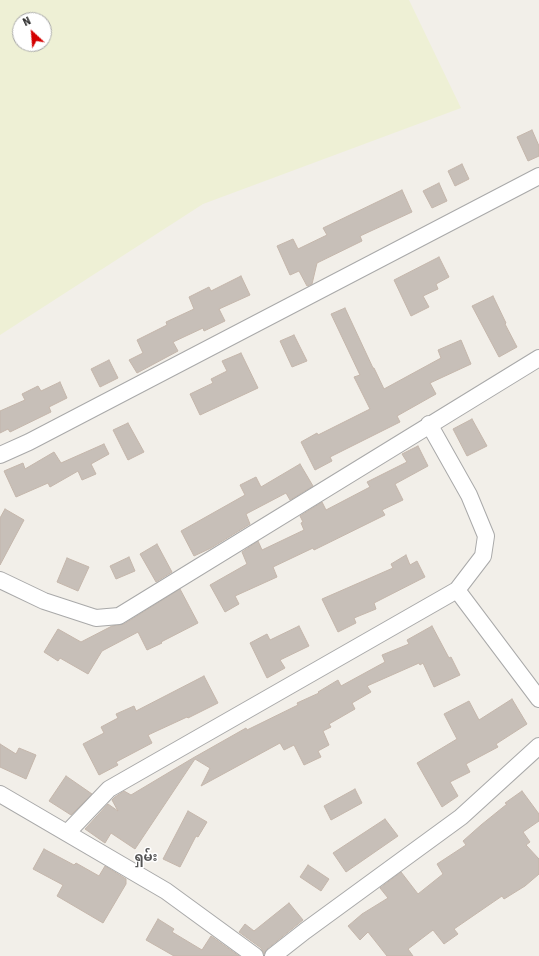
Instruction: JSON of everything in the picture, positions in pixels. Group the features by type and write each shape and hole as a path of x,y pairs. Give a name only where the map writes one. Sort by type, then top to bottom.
{"street":[{"path":"0,455 29,442 539,176"},
{"path":"0,580 44,601 96,618 118,616 429,424 539,358"},
{"path":"67,833 109,789 457,590 484,556 486,536 469,494 429,424"},
{"path":"457,590 539,698"},
{"path":"273,956 461,817 539,746"},
{"path":"0,794 166,891 254,956"}],"green space":[{"path":"0,0 409,0 461,108 203,204 0,335"}],"building":[{"path":"532,130 539,146 539,156 528,161 517,137"},
{"path":"462,164 469,179 455,186 448,171"},
{"path":"439,183 447,201 432,208 423,191"},
{"path":"402,190 412,212 360,236 362,241 317,263 312,284 307,286 299,271 290,275 277,246 293,239 298,249 327,235 323,228"},
{"path":"439,257 449,277 436,284 438,289 423,296 429,307 411,316 394,280"},
{"path":"241,276 250,295 219,309 225,321 204,331 203,328 173,342 178,351 137,373 129,360 143,353 137,340 167,325 166,322 194,309 189,297 209,287 211,291"},
{"path":"493,296 517,347 499,357 472,306"},
{"path":"345,308 384,389 441,358 438,350 461,340 471,364 430,383 436,394 397,416 400,422 330,457 332,461 315,470 301,442 317,433 318,435 370,409 354,377 360,375 331,314"},
{"path":"294,335 307,361 292,367 280,341"},
{"path":"241,353 258,388 200,415 190,394 213,383 211,379 227,371 222,361"},
{"path":"109,360 118,378 100,387 91,369"},
{"path":"60,382 67,398 49,407 51,412 10,432 8,429 0,433 0,411 25,400 22,394 38,386 41,391"},
{"path":"472,419 487,446 467,456 453,429"},
{"path":"128,423 144,452 128,460 113,430"},
{"path":"104,444 109,454 91,464 96,474 82,480 78,471 50,487 48,483 16,497 4,471 23,463 25,469 54,452 61,463"},
{"path":"418,446 428,466 395,484 403,500 382,510 385,515 314,550 313,548 273,567 277,577 235,596 239,604 225,612 210,585 247,564 242,552 258,541 262,550 304,530 301,523 303,522 300,516 322,502 326,510 370,487 367,482 407,462 402,454"},
{"path":"300,464 313,486 290,500 286,493 246,514 250,524 211,548 194,556 181,531 245,495 240,485 256,477 261,487"},
{"path":"5,509 24,520 0,565 0,518"},
{"path":"157,544 172,572 156,582 140,554"},
{"path":"406,555 410,565 417,561 425,577 374,603 376,609 354,618 356,623 338,632 322,599 393,568 391,564"},
{"path":"129,557 135,571 116,579 110,566"},
{"path":"67,558 89,567 78,591 57,582"},
{"path":"180,589 198,623 147,650 138,632 102,651 88,674 60,658 58,661 44,652 58,629 81,642 112,626 124,624"},
{"path":"299,626 309,646 280,660 285,668 267,678 250,643 267,634 270,640"},
{"path":"432,626 460,675 434,687 423,663 420,665 419,663 367,686 371,692 352,703 355,709 329,724 331,727 323,731 329,745 318,751 321,757 304,765 294,745 284,750 280,743 201,786 210,768 195,759 135,849 111,833 105,843 85,829 108,804 118,811 112,800 124,791 131,795 246,728 247,730 298,705 297,703 319,693 318,692 338,680 341,686 385,662 382,655 409,644 407,640"},
{"path":"204,676 218,703 148,735 152,743 116,762 118,765 99,775 83,744 104,733 101,727 118,718 116,714 134,706 136,711"},
{"path":"512,699 527,724 496,744 498,747 466,764 470,772 450,782 458,796 442,807 417,763 457,739 444,714 469,701 479,720"},
{"path":"0,744 16,754 19,748 36,755 26,779 0,767"},
{"path":"66,776 92,794 71,815 49,801"},
{"path":"355,789 362,803 331,820 324,806"},
{"path":"522,791 539,814 539,821 523,832 530,842 526,845 539,859 539,874 525,886 504,899 502,896 454,929 458,934 444,944 433,930 408,949 413,956 387,956 368,932 360,940 348,926 362,914 388,898 380,888 401,872 418,894 443,874 437,864 466,845 463,841 507,804 505,803"},
{"path":"188,811 207,822 198,837 196,836 180,867 163,859"},
{"path":"385,819 398,836 346,872 333,853"},
{"path":"44,849 74,865 76,863 99,876 105,866 126,879 126,884 103,923 57,896 63,885 33,869"},
{"path":"308,865 329,879 321,891 300,877"},
{"path":"289,903 303,920 267,949 264,954 261,948 239,932 245,924 254,931"},
{"path":"158,919 174,929 172,932 202,950 211,936 239,956 174,956 146,940"}],"district":[{"name":"ရှမ်း","path":"146,858"}]}
